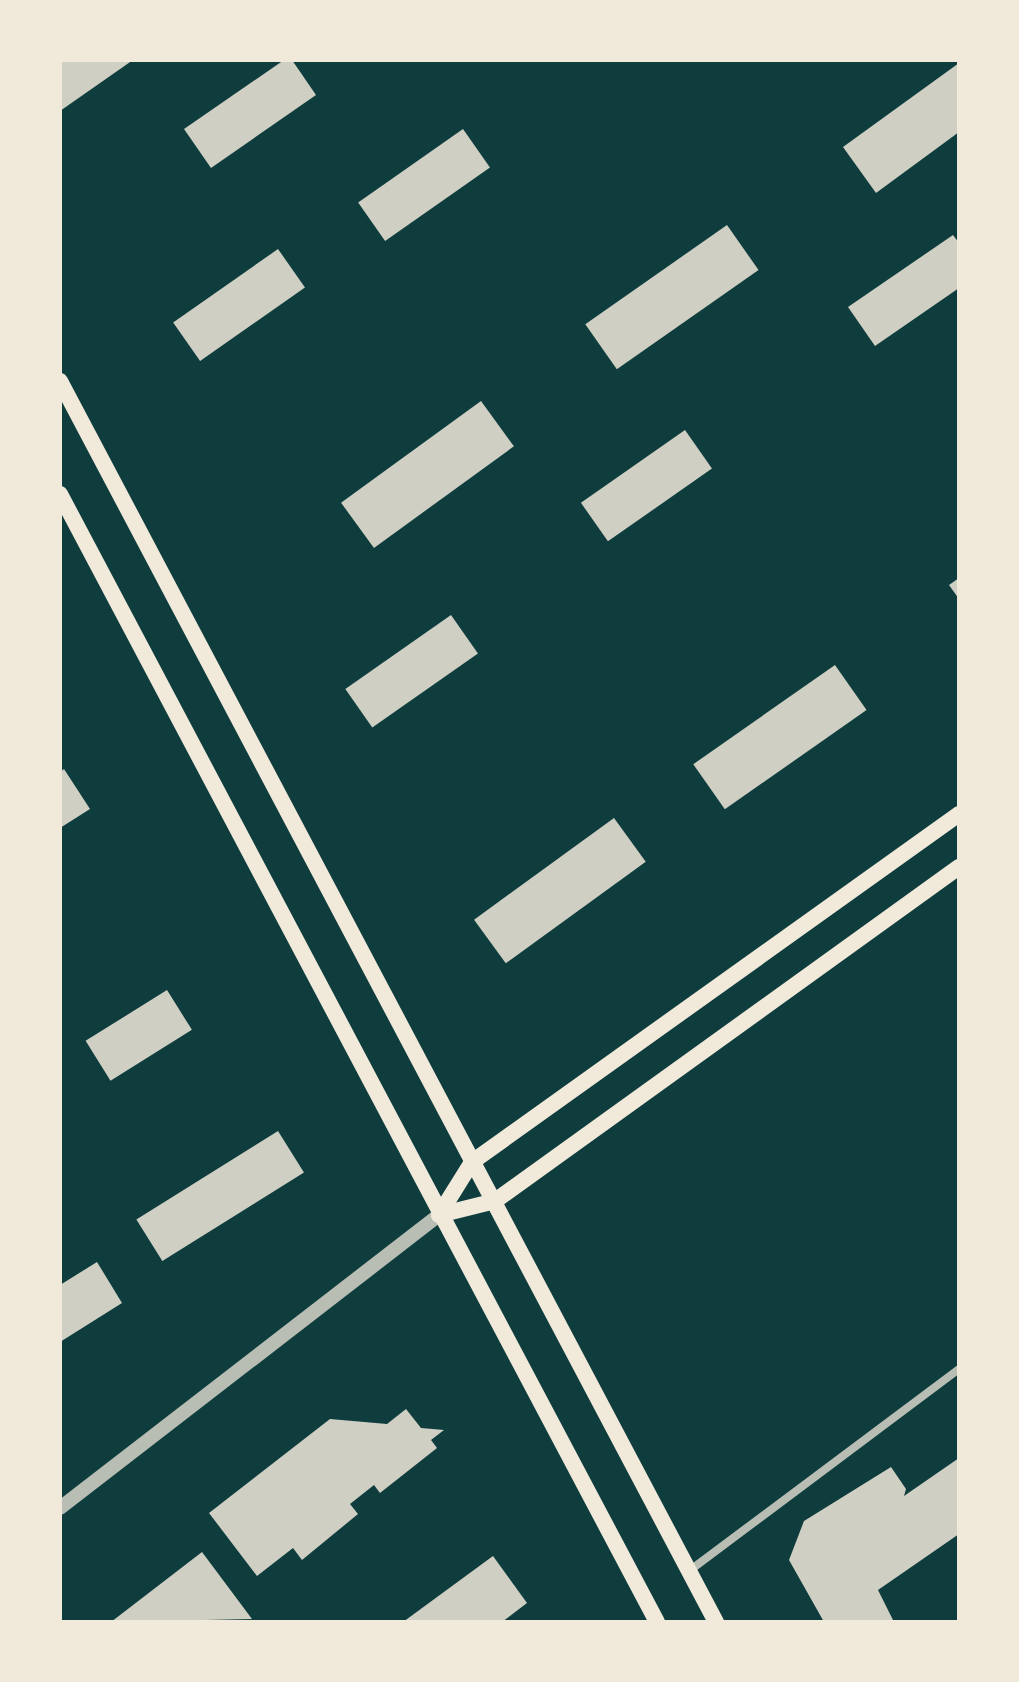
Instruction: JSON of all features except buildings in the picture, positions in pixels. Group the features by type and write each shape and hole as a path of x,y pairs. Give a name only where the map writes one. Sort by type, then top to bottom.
{"main road":[{"path":"60,381 716,1622"},
{"path":"60,494 657,1622"},
{"path":"439,1215 472,1162 959,814"},
{"path":"439,1215 495,1201 959,867"}],"street":[{"path":"60,1508 439,1215"},
{"path":"689,1571 959,1369"}]}
